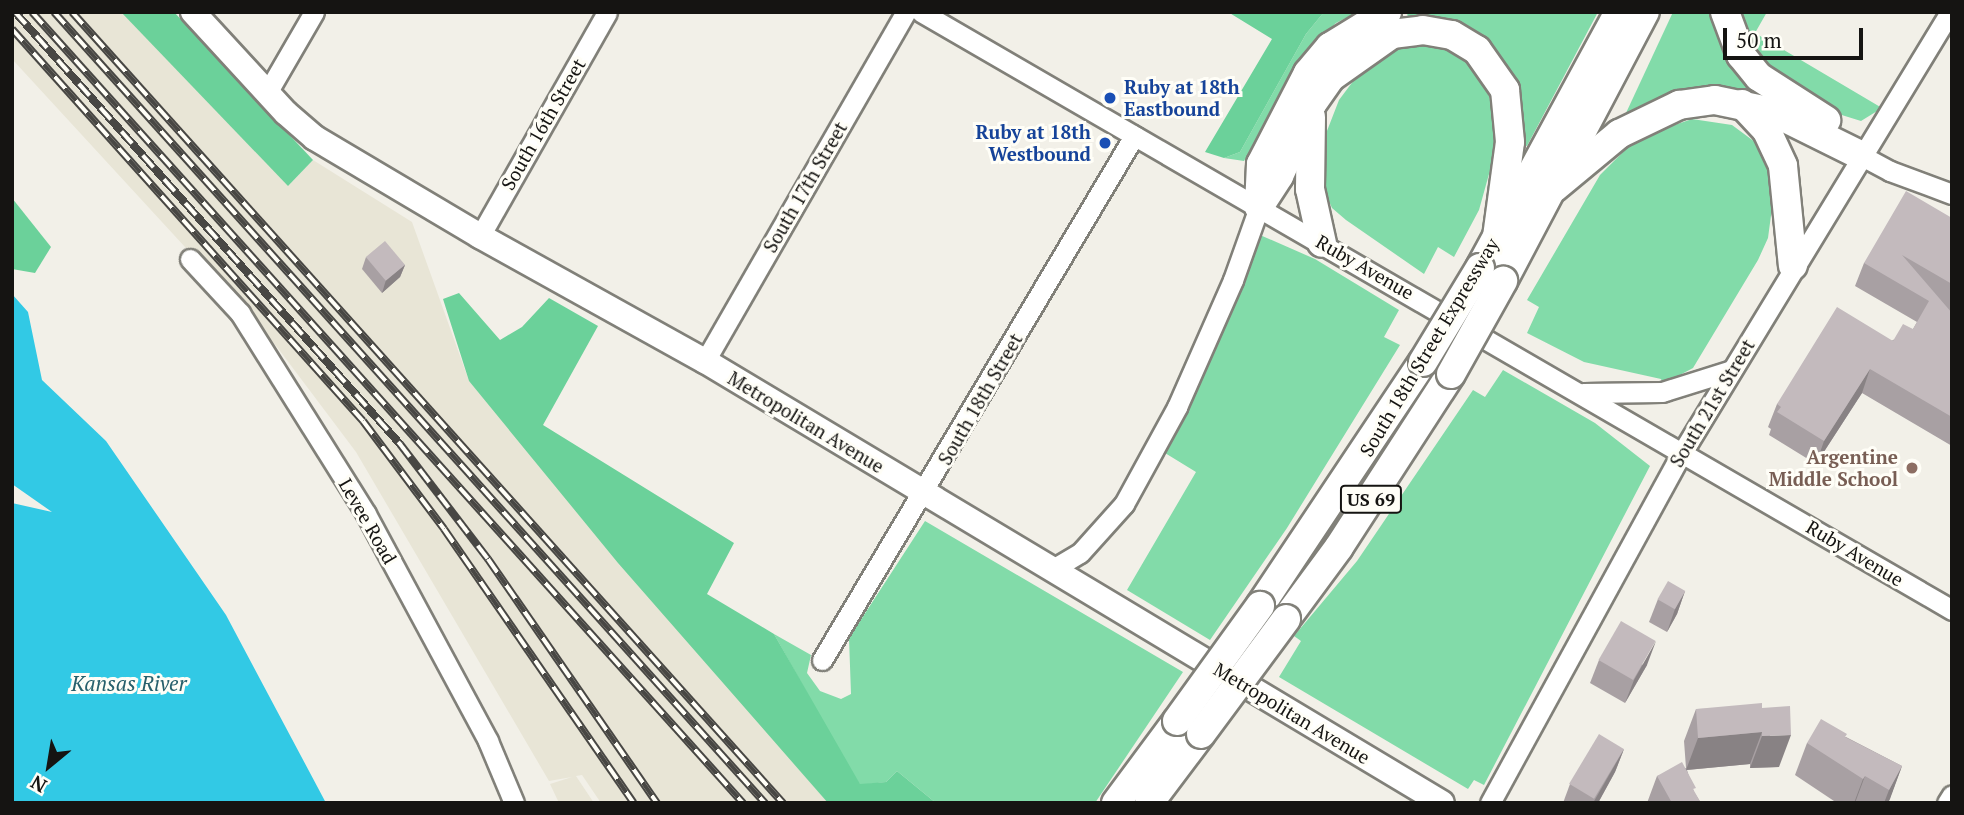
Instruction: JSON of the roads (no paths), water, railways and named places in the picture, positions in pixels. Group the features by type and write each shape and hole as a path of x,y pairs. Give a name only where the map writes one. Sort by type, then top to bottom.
{"highway":[{"path":"1258,206 1261,164 1308,73 1330,47 1387,12"},
{"name":"South 18th Street Expressway","path":"1116,803 1189,728 1286,619 1339,547 1451,374 1491,274 1497,237 1619,12"},
{"name":"South 18th Street Expressway","path":"1149,803 1260,606 1423,362 1554,188 1645,12"},
{"path":"1725,12 1741,55 1759,77 1839,128 1862,156"},
{"path":"1258,206 1279,176 1312,104 1331,77 1392,34 1423,30 1452,35 1477,50 1504,90 1510,116 1497,237"},
{"path":"1554,188 1619,134 1679,105 1714,100 1773,112 1862,156"},
{"path":"1312,104 1310,189 1322,243"},
{"path":"1742,104 1767,131 1783,166 1793,266"}],"main road":[{"name":"Metropolitan Avenue","path":"193,12 267,93 315,138 480,236 705,361 1442,803"}],"street":[{"path":"267,93 314,12"},
{"name":"South 16th Street","path":"480,236 607,12"},
{"name":"South 17th Street","path":"705,361 906,12"},
{"name":"Ruby Avenue","path":"921,12 1952,610"},
{"name":"South 21st Street","path":"1490,803 1682,451 1950,12"},
{"name":"South 18th Street","path":"822,660 925,493 1134,136"},
{"path":"1862,156 1890,172 1952,194"},
{"path":"1053,569 1080,553 1124,504 1177,407 1233,280 1258,206"},
{"name":"Levee Road","path":"190,259 240,313 366,514 488,741 514,803"},
{"path":"1579,393 1662,392 1732,370"},
{"path":"1947,803 1952,796"}],"water":[{"name":"Kansas River","path":"12,294 28,312 42,380 106,441 226,615 326,803 12,803 12,503 52,512 12,484"}],"railway":[{"path":"15,12 400,444 488,559 657,803"},
{"path":"32,12 743,803"},
{"path":"54,12 765,803"},
{"path":"72,12 783,803"},
{"path":"12,29 363,421 444,529 634,803"}],"place":[{"name":"Ruby at 18th Eastbound","path":"1110,98"},
{"name":"Ruby at 18th Westbound","path":"1105,143"},
{"name":"Argentine Middle School","path":"1912,468"}]}
